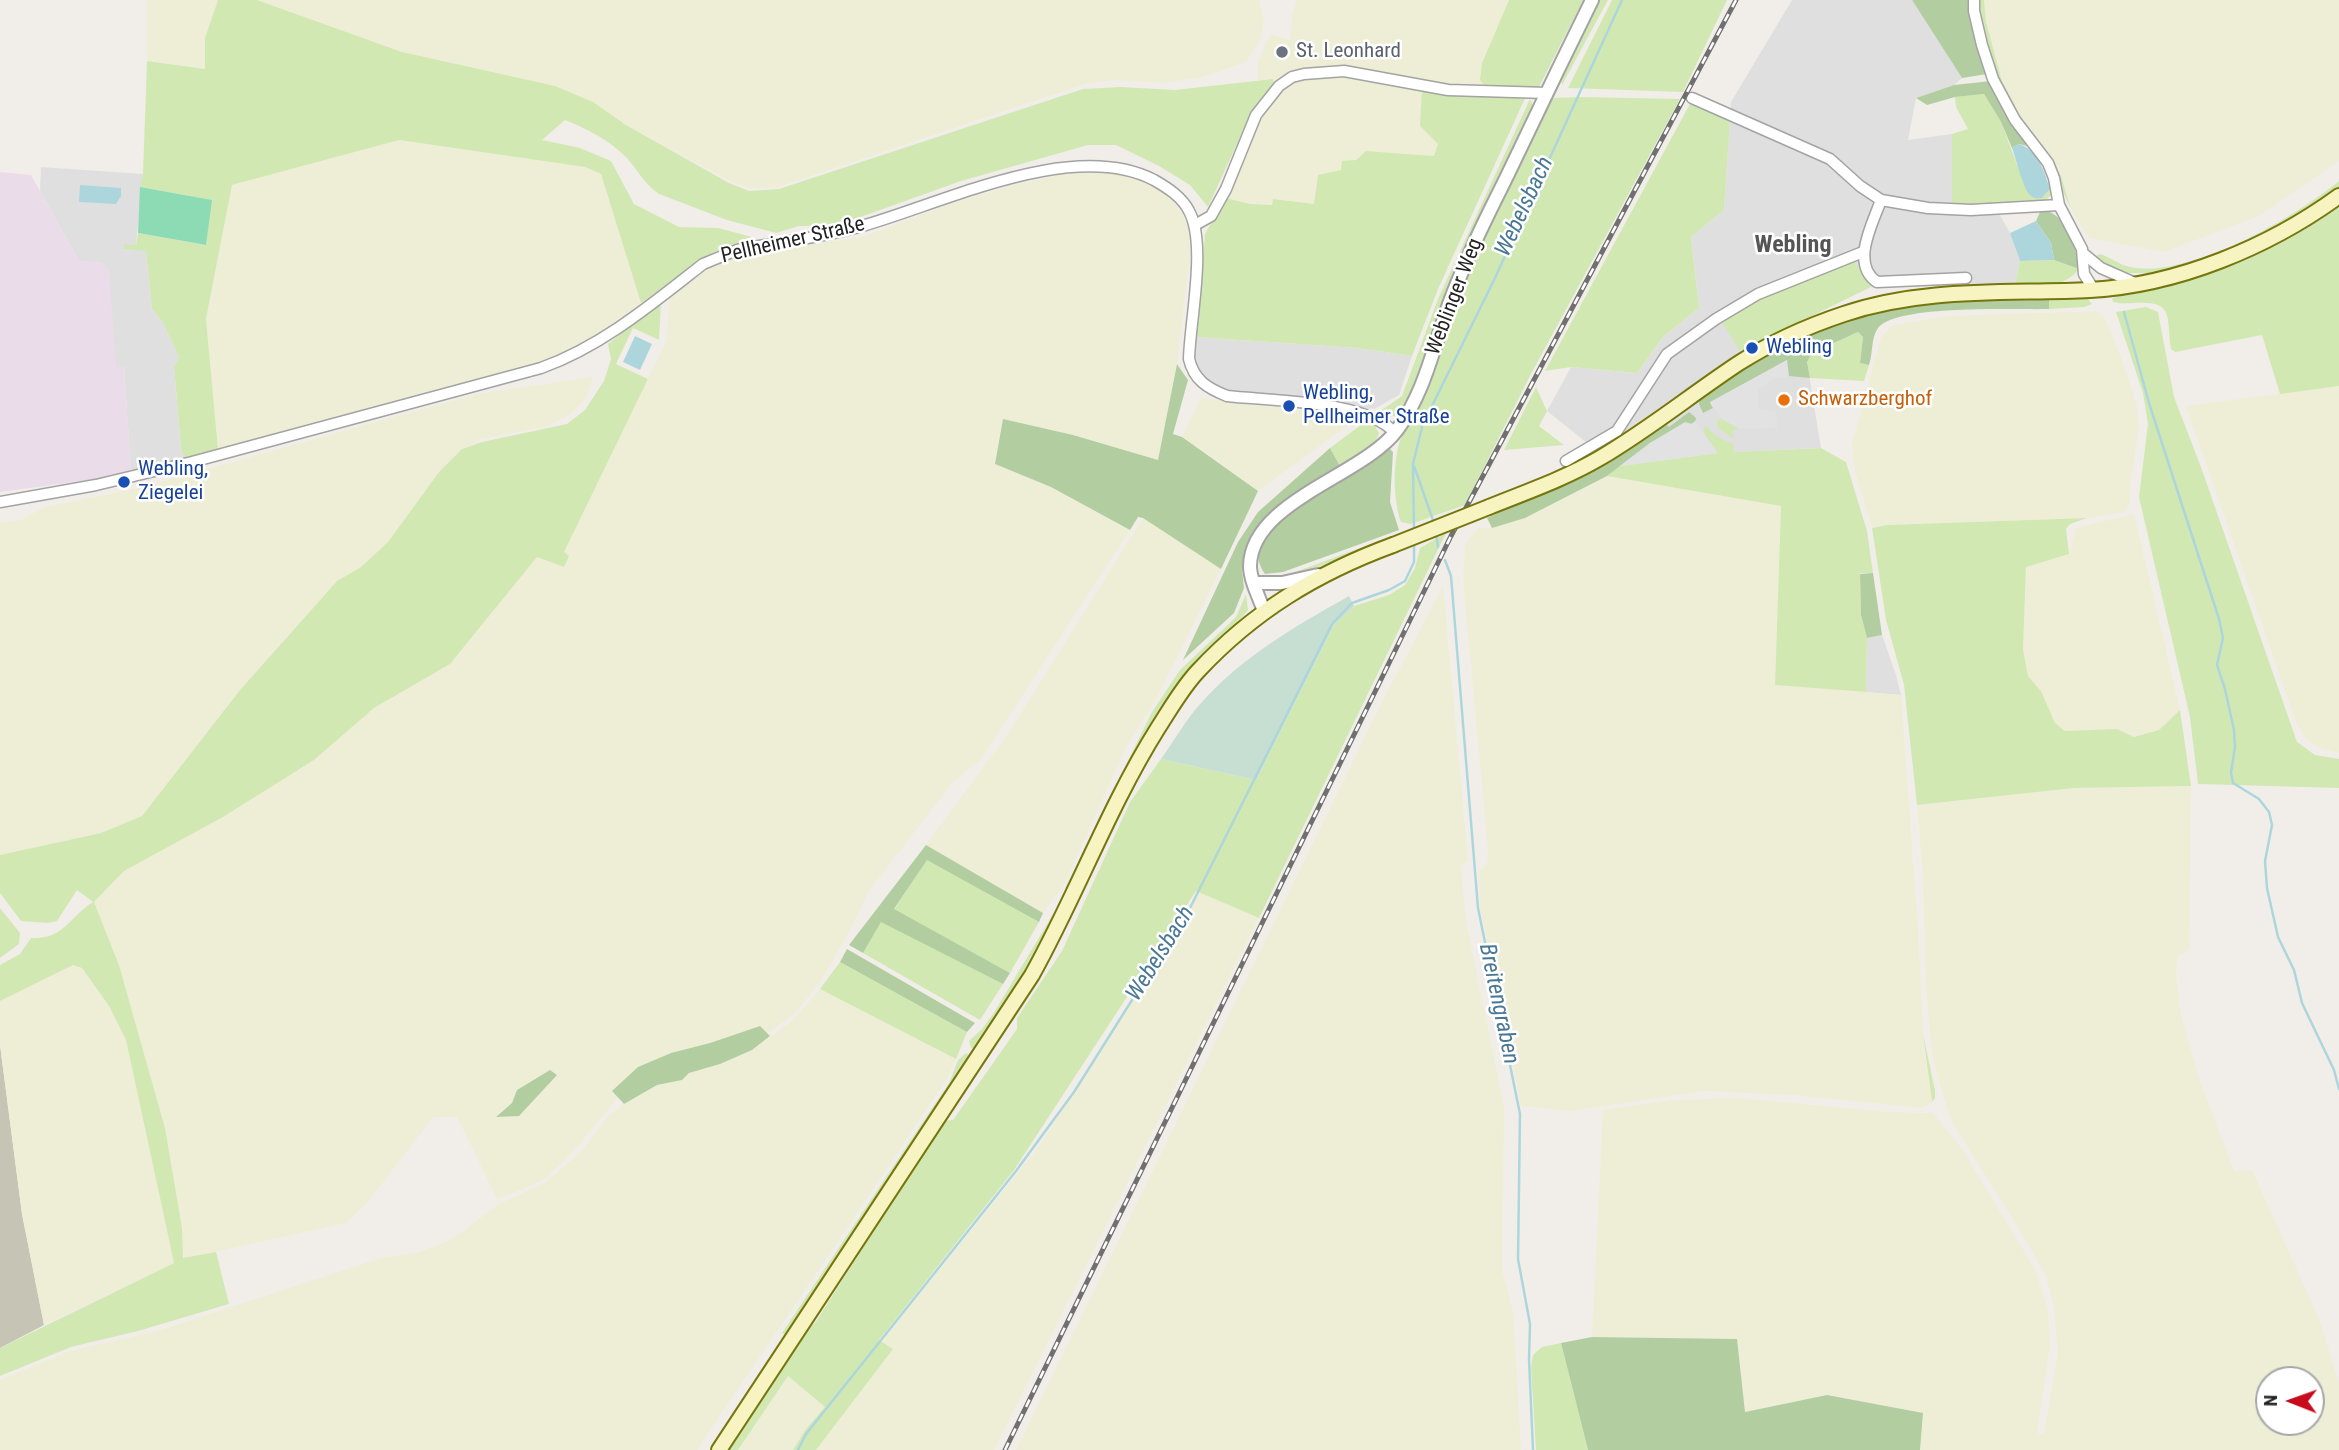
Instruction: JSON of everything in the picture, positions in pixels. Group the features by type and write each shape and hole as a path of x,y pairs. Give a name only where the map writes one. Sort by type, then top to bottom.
{"main road":[{"path":"719,1450 1032,975 1065,913 1121,793 1178,697 1197,672 1264,611 1322,574 1565,477 1601,457 1742,361 1801,330 1845,313 1913,297 1973,292 2094,290 2180,274 2240,252 2303,220 2339,196"}],"street":[{"name":"Weblinger Weg","path":"1264,611 1250,568 1251,554 1258,537 1289,507 1365,458 1395,433 1407,417 1419,393 1447,309 1469,255 1592,0"},
{"path":"1974,0 1980,34 1993,79 2015,120 2048,163 2054,177 2059,205 2084,254 2101,268 2136,284"},
{"path":"1195,225 1211,216 1226,189 1256,116 1279,86 1292,77 1344,71 1448,90 1547,93"},
{"path":"1692,98 1830,159 1860,186 1881,200 1928,208 1971,210 2059,205"},
{"name":"Pellheimer Straße","path":"0,502 96,485 192,462 541,368 598,342 703,264 721,255 859,227 1013,178 1080,166 1104,165 1132,170 1167,187 1180,198 1189,211 1195,225 1197,261 1189,359 1192,372 1199,381 1227,396 1340,408 1386,423 1395,433"},
{"path":"1881,200 1863,252 1869,273 1877,282 1966,278"},
{"path":"1566,461 1617,432 1667,354 1716,319 1758,294 1863,252"},
{"path":"2084,254 2084,274 2094,290"},
{"path":"2094,262 2094,290"},
{"path":"1254,583 1282,583 1322,574"}],"shaded area":[{"path":"1792,0 1912,0 1962,78 1954,85 1916,98 1908,140 1952,134 1952,214 2000,215 2020,261 2015,284 1871,287 1852,259 1740,351 1791,325 1812,353 1807,362 1821,448 1715,453 1620,466 1614,429 1586,442 1547,411 1571,367 1637,373 1664,336 1699,308 1691,237 1724,210 1731,102"},
{"path":"41,167 143,174 136,245 124,249 146,250 152,309 162,321 179,357 174,367 181,448 184,455 189,457 131,471 124,368 116,368 103,263 79,261 40,191"},
{"path":"0,172 31,175 79,261 103,263 109,270 116,367 124,367 131,471 96,479 0,492"},
{"path":"1196,337 1357,348 1412,356 1399,395 1374,409 1221,389 1206,380 1198,369 1194,356"},
{"path":"1787,360 1788,378 1775,378 1758,389 1758,409 1776,411 1777,428 1739,429 1722,419 1713,408 1710,402"},
{"path":"1695,421 1718,453 1620,466 1650,443 1685,422 1692,424"},
{"path":"1882,635 1901,695 1866,692 1867,638"},
{"path":"0,1045 22,1214 44,1325 0,1348"}],"green space":[{"path":"147,0 218,0 205,38 206,69 147,61"},
{"path":"218,0 257,0 402,52 555,86 593,102 626,125 729,183 749,191 779,189 1083,89 1121,87 1175,90 1273,79 1274,84 1247,122 1208,207 1190,185 1159,166 1116,145 1088,145 961,181 855,219 820,226 799,226 776,233 727,220 659,194 613,146 565,120 542,140 580,148 611,161 634,204 679,227 718,228 752,237 714,252 641,303 601,174 585,167 399,140 232,185 206,319 218,450 189,457 184,456 181,448 174,367 179,357 162,321 152,309 146,251 124,249 124,244 136,245 138,233 206,245 211,200 140,187 143,174 147,61 205,69 205,38"},
{"path":"257,0 1259,0 1264,21 1260,40 1246,62 1203,77 1164,83 1115,80 1088,83 778,187 749,188 730,181 626,125 593,102 402,52"},
{"path":"1297,0 1509,0 1482,63 1485,86 1438,144 1435,156 1366,151 1341,170 1314,204 1273,199 1273,205 1250,204 1225,198 1258,115 1279,81 1258,80 1257,64 1270,34 1290,40 1292,14"},
{"path":"1509,0 1583,0 1539,87 1485,86 1480,80 1482,63"},
{"path":"1597,0 1608,0 1562,85 1560,76"},
{"path":"1612,0 1727,0 1683,92 1568,88"},
{"path":"1912,0 1970,0 1987,74 1962,78"},
{"path":"1979,0 1984,0 1986,22 2002,81 2020,115 2061,176 2071,209 2002,84 1983,31"},
{"path":"1984,0 2339,0 2339,161 2259,216 2164,252 2089,238 2071,209 2061,176 2020,115 2002,81 1986,22"},
{"path":"1991,81 2027,146 2019,144 2012,148 2001,122 1984,94 1955,97 1927,105 1916,98 1954,85"},
{"path":"1422,89 1527,94 1438,289 1412,356 1357,348 1196,337 1205,234 1225,198 1250,204 1272,205 1273,199 1314,204 1318,175 1341,170 1342,161 1356,160 1366,151 1434,156 1438,144 1420,126"},
{"path":"1984,94 2001,122 2024,183 2042,198 2050,189 2051,195 2046,200 2036,203 2026,200 1996,205 1952,206 1952,134 1968,129 1956,107 1955,97"},
{"path":"1550,98 1680,99 1532,372 1465,505 1411,524 1401,522 1395,486 1399,444 1409,424 1431,426 1435,416 1426,416 1417,411 1451,314 1478,248"},
{"path":"1530,99 1532,109 1451,282 1412,397 1396,415 1376,414 1402,396 1438,299"},
{"path":"1691,102 1730,121 1724,210 1691,237 1699,308 1664,336 1637,373 1571,367 1545,371"},
{"path":"399,140 585,167 601,174 641,303 590,341 547,362 218,450 206,319 232,185"},
{"path":"1064,174 1128,174 1155,187 1173,201 1188,222 1191,246 1177,364 1158,460 1073,435 1003,420 995,464 1051,487 1130,530 981,759 952,783 869,891 819,984 795,1013 767,1034 760,1026 671,1053 612,1092 618,1098 570,1155 546,1178 526,1188 497,1199 457,1117 433,1117 368,1202 346,1223 183,1259 182,1228 165,1128 119,965 94,902 124,871 223,817 314,760 374,708 450,664 537,557 563,552 667,340 669,299 692,278 723,259 865,236 951,204 1010,186"},
{"path":"2339,181 2339,189 2315,207 2244,247 2160,273 2120,273 2097,259 2097,255 2101,254 2126,266 2154,268 2181,264 2210,255 2269,228"},
{"path":"140,187 212,200 206,245 138,233"},
{"path":"2339,203 2339,386 2280,394 2262,335 2175,352 2171,349 2168,319 2163,308 2148,303 2113,302 2112,299 2117,296 2165,288 2219,270 2275,244"},
{"path":"2041,210 2052,213 2063,223 2077,254 2079,269 2054,260 2051,243 2036,221"},
{"path":"1853,259 1871,287 1740,351 1721,321 1792,283"},
{"path":"2054,260 2079,269 2073,276 2058,283 2015,284 2020,261"},
{"path":"2088,299 2092,304 2085,307 2049,309 2049,300"},
{"path":"2049,300 2049,309 1958,310 1908,315 1889,320 1876,332 1869,365 1860,363 1863,337 1858,332 1812,353 1807,362 1810,378 1789,376 1787,360 1710,403 1713,408 1703,413 1699,404 1701,396 1770,352 1820,328 1872,310 1917,303"},
{"path":"661,302 659,340 633,328 616,364 648,379 564,552 569,556 564,567 537,557 450,664 374,708 314,760 223,817 124,871 94,902 119,965 165,1128 182,1228 183,1258 216,1252 229,1304 138,1331 71,1347 0,1376 0,1348 174,1263 126,1040 109,1006 82,968 73,965 0,1001 0,965 20,954 31,938 42,938 59,931 93,902 77,890 57,921 21,921 0,893 0,855 101,833 142,816 240,690 337,581 361,567 388,542 439,472 462,449 482,442 567,424 585,410 604,381 611,359 608,344"},
{"path":"2146,307 2158,312 2174,397 2297,742 2315,755 2339,759 2339,788 2198,784 2190,717 2139,497 2148,424 2143,393 2116,312"},
{"path":"2097,311 2104,317 2121,357 2137,406 2139,428 2129,491 2130,504 2124,512 2087,518 1887,525 1872,528 1854,468 1852,444 1881,337 1891,326 1948,316"},
{"path":"1858,332 1863,337 1860,363 1869,365 1864,381 1810,378 1807,362 1812,353"},
{"path":"1177,364 1188,380 1173,434 1182,437 1258,491 1221,569 1143,518 1138,517 1130,530 1051,487 995,464 1003,419 1073,435 1158,460"},
{"path":"593,377 586,398 570,415 547,426 481,439 462,449 439,472 388,542 361,567 337,581 240,690 142,816 101,833 0,855 0,523 21,520 45,507 139,488 477,394"},
{"path":"2339,386 2339,753 2320,748 2307,740 2297,725 2186,406"},
{"path":"1536,387 1547,411 1539,426 1564,445 1504,450"},
{"path":"1201,398 1359,417 1258,491 1182,437"},
{"path":"1689,412 1696,418 1695,422 1650,443 1607,476 1525,518 1492,528 1487,518 1565,483 1667,425 1669,427"},
{"path":"1722,419 1739,429 1733,430 1733,439 1717,427 1717,420"},
{"path":"1365,422 1375,426 1379,433 1376,439 1363,454 1341,468 1330,448"},
{"path":"1705,426 1718,437 1733,444 1734,452 1821,448 1846,462 1867,531 1873,573 1860,573 1861,615 1867,638 1866,692 1775,685 1781,506 1607,476 1620,466 1717,453 1703,432"},
{"path":"1330,448 1341,468 1283,503 1256,529 1246,548 1242,569 1244,588 1234,613 1183,660 1238,542 1258,512"},
{"path":"1390,449 1393,452 1390,502 1399,530 1283,572 1265,574 1260,566 1259,550 1267,535 1285,516 1382,451"},
{"path":"1607,476 1781,506 1775,685 1901,695 1924,1049 1932,1102 1923,1108 1793,1095 1704,1091 1570,1111 1521,1106 1480,907 1479,870 1487,865 1488,850 1463,581 1465,544 1478,528 1490,528 1525,518"},
{"path":"2134,514 2180,710 2159,730 2134,737 2117,729 2065,732 2055,723 2041,691 2028,676 2023,650 2026,567 2069,554 2076,528"},
{"path":"1143,518 1221,569 1156,699 1125,749 1064,885 1043,913 926,845 1008,734"},
{"path":"2087,518 2070,524 2066,529 2069,554 2026,567 2023,650 2028,676 2041,691 2055,723 2065,731 2117,729 2134,737 2159,730 2180,710 2191,786 2074,788 1917,805 1904,685 1886,620 1872,528 1887,525"},
{"path":"1446,533 1259,918 1196,891 1014,1170 879,1340 893,1349 816,1450 793,1450 806,1429 825,1407 788,1376 738,1450 726,1450 805,1331 815,1323 944,1121 953,1120 1017,1029 1017,1018 1062,951 1130,802 1161,759 1256,780 1334,625 1354,606 1389,595 1405,585 1415,568 1420,548"},
{"path":"1376,542 1377,545 1286,579 1270,577 1290,574"},
{"path":"1873,573 1882,635 1867,638 1861,615 1860,574"},
{"path":"1443,586 1468,861 1461,866 1466,921 1504,1107 1502,1270 1513,1312 1521,1450 1016,1450 1381,704"},
{"path":"1246,594 1248,610 1182,677 1159,710 1120,781 1074,879 1064,890 1152,712 1180,670 1236,617"},
{"path":"1349,596 1354,606 1334,625 1256,780 1161,759 1196,709 1235,670 1290,631"},
{"path":"2191,786 2189,950 2178,956 2176,970 2180,1010 2197,1073 2234,1171 2252,1170 2320,1321 2339,1384 2339,1450 1920,1450 1923,1413 1827,1395 1745,1412 1736,1339 1592,1337 1603,1110 1674,1100 1738,1098 1889,1112 1933,1113 1962,1149 2036,1271 2048,1311 2050,1345 2037,1433 2044,1434 2058,1353 2054,1307 2046,1276 1952,1122 1940,1085 1932,1052 1926,988 1923,875 1917,805 2074,788"},
{"path":"926,845 1043,913 1039,922 927,860 894,909 1010,973 1003,984 881,922 863,953 849,945"},
{"path":"927,859 1039,922 1010,973 894,910"},
{"path":"1198,892 1259,918 994,1450 816,1450 893,1349 881,1342 1041,1144"},
{"path":"0,908 20,933 19,944 0,958"},
{"path":"1055,911 1040,948 1021,983 975,1049 971,1048 969,1041 993,1014"},
{"path":"881,921 1003,984 980,1020 863,953"},
{"path":"847,949 975,1023 967,1032 840,962"},
{"path":"840,962 967,1032 956,1059 820,989"},
{"path":"73,965 82,968 109,1006 126,1040 174,1263 44,1325 22,1214 0,1045 0,1001"},
{"path":"820,989 956,1059 947,1079 697,1450 0,1450 0,1380 70,1351 161,1330 381,1258 420,1252 451,1240 499,1204 545,1183 582,1151 608,1116 624,1104 657,1085 682,1080 689,1073 720,1064 752,1050 791,1022"},
{"path":"760,1026 770,1036 752,1050 720,1064 689,1073 682,1080 657,1085 624,1104 612,1091 638,1067 671,1053"},
{"path":"1923,1034 1935,1090 1932,1102"},
{"path":"966,1053 971,1056 787,1337 782,1333 949,1083 958,1060"},
{"path":"550,1070 557,1075 519,1116 496,1117 512,1103 517,1090"},
{"path":"1592,1337 1737,1339 1745,1412 1827,1395 1923,1413 1920,1450 1588,1450 1561,1343"},
{"path":"1561,1343 1588,1450 1536,1450 1531,1367 1533,1355 1542,1347"},
{"path":"788,1376 825,1407 806,1429 793,1450 738,1450"}],"water":[{"path":"2019,144 2036,156 2043,168 2050,189 2042,198 2032,197 2025,187 2012,148"},
{"path":"80,185 121,188 121,196 116,204 79,202"},
{"path":"2036,221 2051,243 2054,260 2020,261 2010,233"},
{"path":"635,336 652,344 640,370 623,362"}],"waterway":[{"name":"Webelsbach","path":"1428,414 1495,278 1622,0"},
{"path":"2124,312 2149,403 2219,619 2223,638 2217,665 2234,730 2235,747 2231,773 2233,783 2259,799 2269,812 2272,825 2265,861 2267,888 2278,937 2294,970 2302,1003 2334,1070 2339,1089"},
{"name":"Webelsbach","path":"1414,530 1413,464 1422,427"},
{"name":"Breitengraben","path":"1414,466 1434,523"},
{"name":"Breitengraben","path":"1436,533 1438,547"},
{"name":"Webelsbach","path":"798,1450 806,1434 1016,1171 1074,1092 1190,908 1332,624 1352,603 1389,590 1405,581 1414,562 1414,544"},
{"name":"Breitengraben","path":"1445,560 1451,576 1478,908 1520,1114 1518,1259 1530,1324 1533,1450"}],"railway":[{"path":"1005,1450 1451,536 1736,0"}],"place":[{"name":"St. Leonhard","path":"1282,52"},
{"name":"Webling","path":"1752,348"},
{"name":"Schwarzberghof","path":"1784,400"},
{"name":"Webling, Pellheimer Straße","path":"1289,406"},
{"name":"Webling, Ziegelei","path":"124,482"}],"district":[{"name":"Webling","path":"1793,246"}]}
